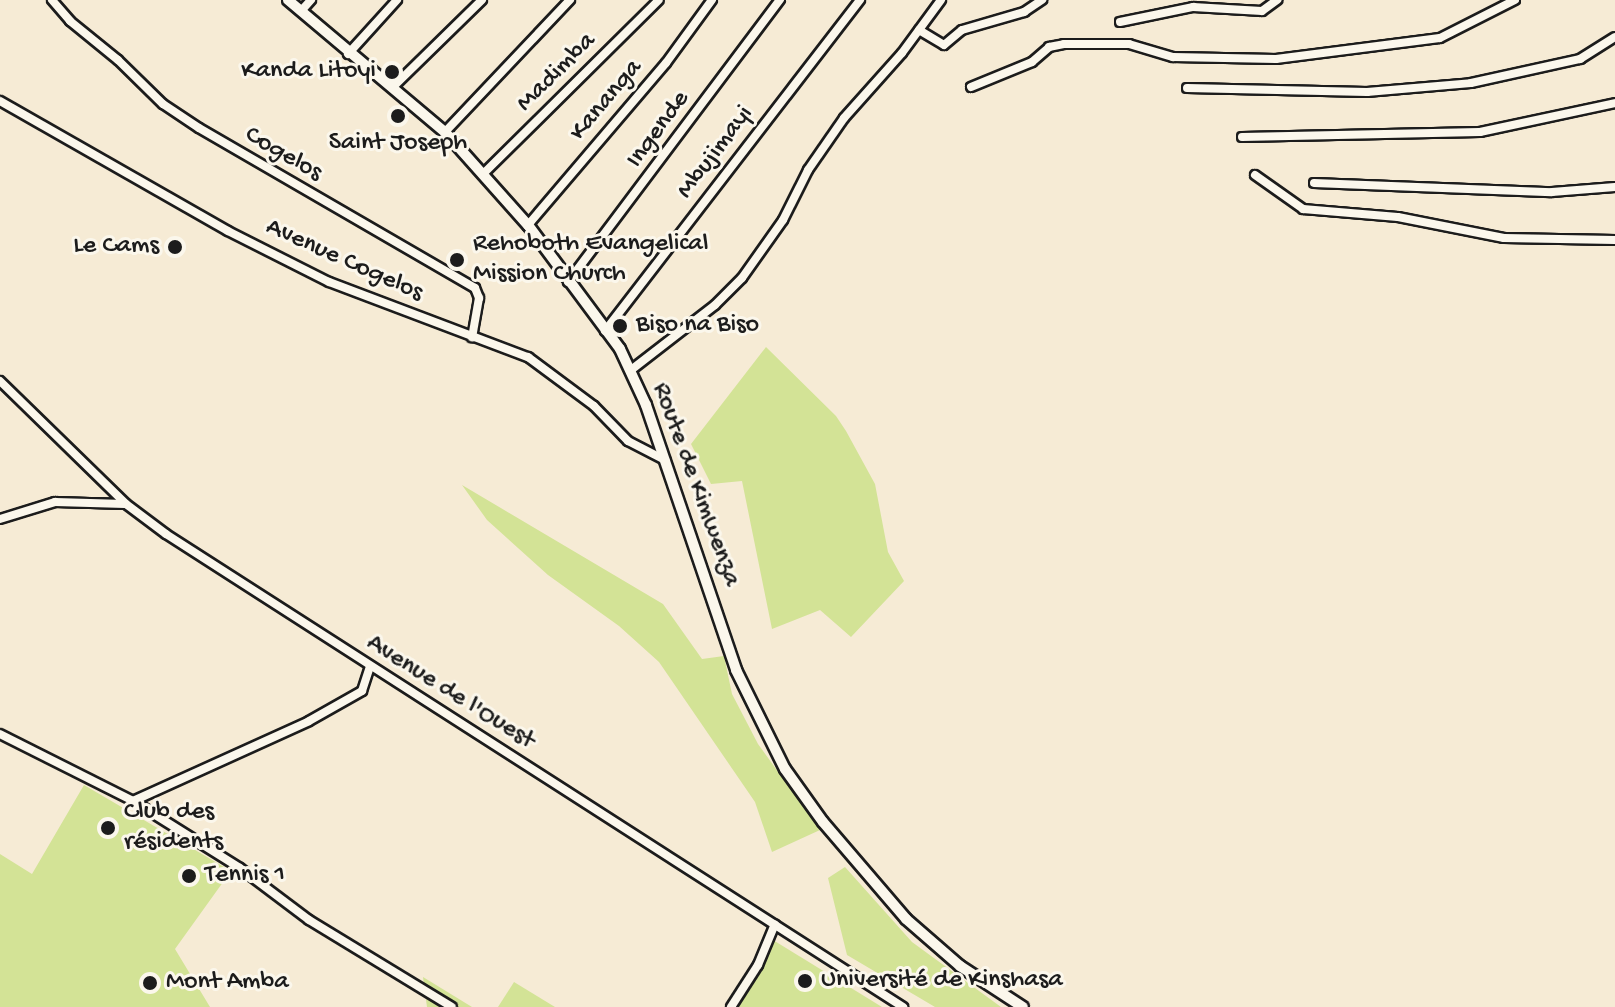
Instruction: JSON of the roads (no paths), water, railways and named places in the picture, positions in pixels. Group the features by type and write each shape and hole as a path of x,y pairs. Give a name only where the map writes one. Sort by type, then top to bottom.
{"street":[{"name":"Cogelos","path":"52,0 70,21 118,60 163,104 475,288 479,298 472,337"},
{"name":"Route de Kimwenza","path":"288,0 348,54 445,132 528,225 631,370 736,670 785,769 823,822 906,919 960,966 1023,1007"},
{"path":"301,11 311,0"},
{"path":"348,54 397,0"},
{"path":"392,88 482,0"},
{"path":"445,132 570,0"},
{"name":"Madimba","path":"483,174 659,0"},
{"name":"Kananga","path":"528,225 666,63 712,0"},
{"name":"Ingende","path":"568,282 780,0"},
{"name":"Mbujimayi","path":"605,331 860,0"},
{"path":"631,370 715,305 742,278 783,220 808,170 844,118 941,0"},
{"path":"919,30 944,45 962,30 1024,12 1042,0"},
{"path":"1120,22 1193,7 1262,11 1277,0"},
{"path":"971,87 1036,60 1049,47 1064,44 1129,44 1173,57 1276,59 1440,38 1515,0"},
{"path":"1187,88 1367,92 1471,83 1580,59 1615,37"},
{"name":"Avenue Cogelos","path":"0,101 228,231 329,282 528,357 594,406 628,441 665,460"},
{"path":"1242,137 1480,132 1615,103"},
{"path":"1255,175 1303,209 1398,217 1504,238 1615,240"},
{"path":"1314,183 1552,192 1615,187"},
{"name":"Avenue de l'Ouest","path":"0,381 126,504 245,588 304,621 370,667 903,1007"},
{"path":"0,519 55,502 126,504"},
{"path":"133,801 309,721 362,691 370,667"},
{"path":"0,734 133,801 240,868 309,920 452,1007"},
{"path":"731,1007 762,957 775,924"}],"waterway":[{"path":"697,103 703,96"}],"place":[{"name":"Kanda Litoyi","path":"392,72"},
{"name":"Saint Joseph","path":"398,116"},
{"name":"Le Cams","path":"175,247"},
{"name":"Rehoboth Evangelical Mission Church","path":"457,260"},
{"name":"Biso na Biso","path":"620,326"},
{"name":"Club des résidents","path":"108,828"},
{"name":"Tennis 1","path":"189,876"},
{"name":"Université de Kinshasa","path":"805,981"},
{"name":"Mont Amba","path":"150,983"}]}
